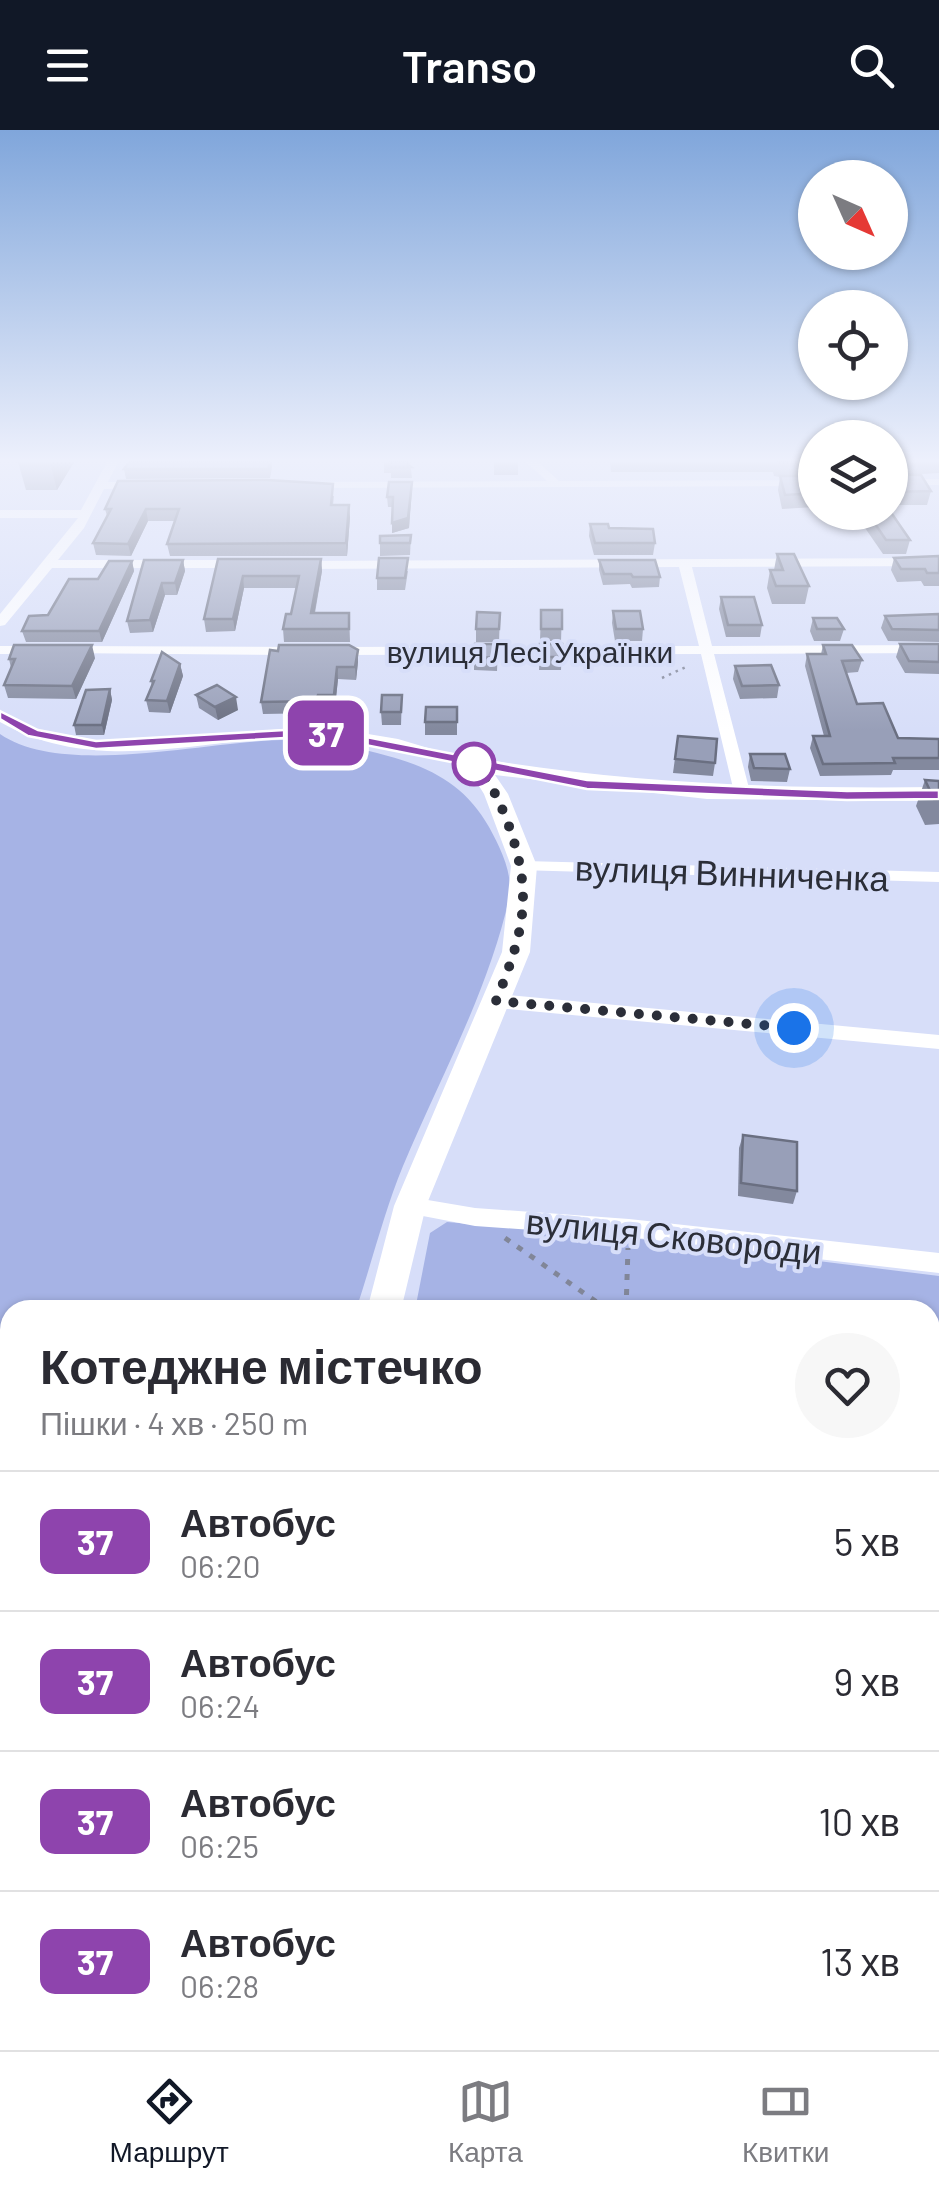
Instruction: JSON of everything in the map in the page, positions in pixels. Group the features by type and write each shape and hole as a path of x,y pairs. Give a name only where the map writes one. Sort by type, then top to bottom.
{"street":[{"path":"0,622 57,552"},
{"path":"274,564 939,562"},
{"path":"47,564 254,564"},
{"path":"686,564 742,792"},
{"name":"вулиця Лесі Українки","path":"0,650 939,649"},
{"path":"2,718 34,733 96,745 320,732 587,784 742,792 939,794"},
{"path":"386,1300 410,1206 516,952 524,866 496,794 477,765"},
{"name":"вулиця Винниченка","path":"524,866 939,877"},
{"path":"496,1001 939,1042"},
{"name":"вулиця Сковороди","path":"410,1206 475,1217 629,1228 939,1263"}],"path":[{"path":"475,1217 594,1300"},
{"path":"626,1300 629,1228"}],"shaded area":[{"path":"0,734 29,747 64,754 145,753 266,741 333,743 419,766 470,800 501,852 508,871 509,898 489,967 396,1183 359,1300 0,1300"},
{"path":"447,1222 616,1236 939,1276 939,1300 417,1300 430,1233"}],"building":[{"path":"777,554 794,554 809,586 776,586 770,570 783,570"},
{"path":"939,556 939,573 901,569 894,558"},
{"path":"379,558 408,558 405,578 377,578"},
{"path":"218,559 321,559 311,613 349,613 349,629 283,629 286,614 291,614 299,576 243,576 233,619 204,619"},
{"path":"144,560 183,560 175,583 162,583 150,620 127,621"},
{"path":"599,560 655,560 660,577 604,574"},
{"path":"109,561 132,561 99,631 22,631 29,616 48,615 69,579 98,579"},
{"path":"721,597 754,597 762,625 728,625"},
{"path":"541,610 562,610 562,629 541,629"},
{"path":"613,611 640,611 643,629 616,629"},
{"path":"477,612 500,613 499,629 476,629"},
{"path":"939,614 939,630 892,629 885,616"},
{"path":"813,618 837,618 844,629 817,629"},
{"path":"475,644 498,644 498,658 474,657"},
{"path":"540,644 562,644 562,657 540,657"},
{"path":"900,644 939,644 939,662 909,661"},
{"path":"14,645 92,645 72,686 4,685 15,659 9,659"},
{"path":"279,645 349,645 358,650 355,667 337,667 334,695 318,695 316,701 261,702 270,650 278,651"},
{"path":"823,645 852,645 862,660 842,661 857,704 883,703 898,738 939,739 939,758 823,764 813,736 830,736 807,654 826,654"},
{"path":"162,652 180,664 167,701 146,700 154,681"},
{"path":"771,665 779,685 742,686 735,666"},
{"path":"217,685 236,697 215,707 196,695"},
{"path":"110,689 102,725 74,725 86,690"},
{"path":"382,695 402,695 401,712 381,712"},
{"path":"426,707 457,707 457,722 425,722"},
{"path":"678,736 717,739 715,763 675,759"},
{"path":"750,754 785,754 790,769 754,768"},
{"path":"925,780 939,781 939,799 934,799"},
{"path":"743,1135 797,1142 797,1191 741,1183"}],"bus line":[{"name":"37","path":"0,716 34,733 96,745 166,744 320,732 587,784 847,796 939,794"}],"route":[{"path":"474,764 496,794 524,866 516,952 496,1001 794,1028"}]}
